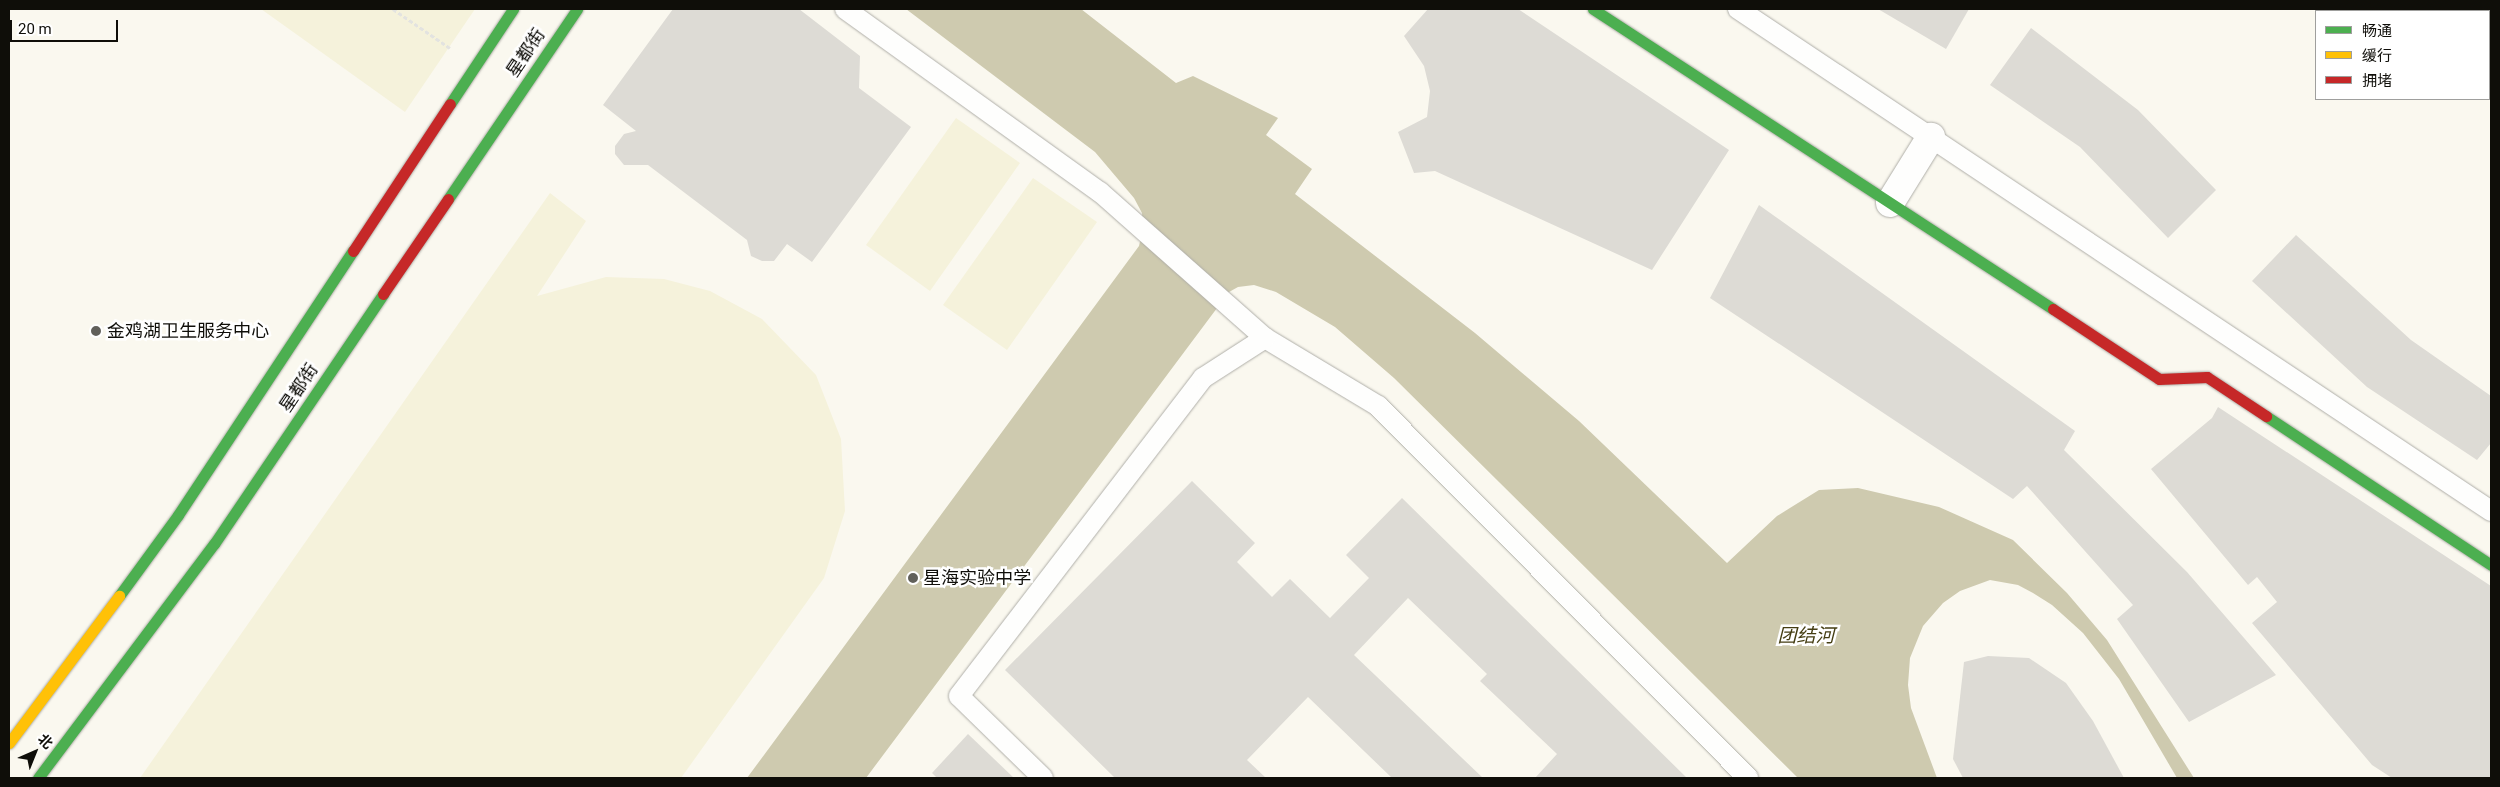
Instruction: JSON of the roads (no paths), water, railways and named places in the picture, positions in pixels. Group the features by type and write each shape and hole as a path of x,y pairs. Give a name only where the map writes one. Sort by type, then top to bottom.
{"main road":[{"name":"星都街","path":"9,743 59,680 178,515 514,9"},
{"name":"星都街","path":"38,778 214,544 577,9"},
{"path":"1594,9 2159,379 2207,377 2491,565"}],"street":[{"path":"1890,203 1931,137"}],"lane":[{"path":"845,9 1100,192 1265,338 1378,406 1748,778"},
{"path":"1738,9 2491,511"},
{"path":"1043,778 959,696 1203,378 1265,338"}],"water":[{"name":"团结河","path":"906,9 1081,9 1176,83 1193,76 1278,118 1266,135 1312,169 1295,194 1475,333 1579,421 1727,563 1777,516 1819,490 1858,488 1939,507 2013,540 2067,593 2107,640 2194,778 2177,778 2119,679 2083,633 2052,605 2033,593 2018,585 1990,580 1960,591 1943,603 1923,626 1910,658 1908,685 1911,708 1937,778 1798,778 1394,378 1335,327 1276,292 1254,285 1238,287 1229,292 866,778 747,778 1139,246 1143,229 1142,213 1134,198 1095,152"}],"place":[{"name":"金鸡湖卫生服务中心","path":"96,331"},
{"name":"星海实验中学","path":"913,578"}]}
